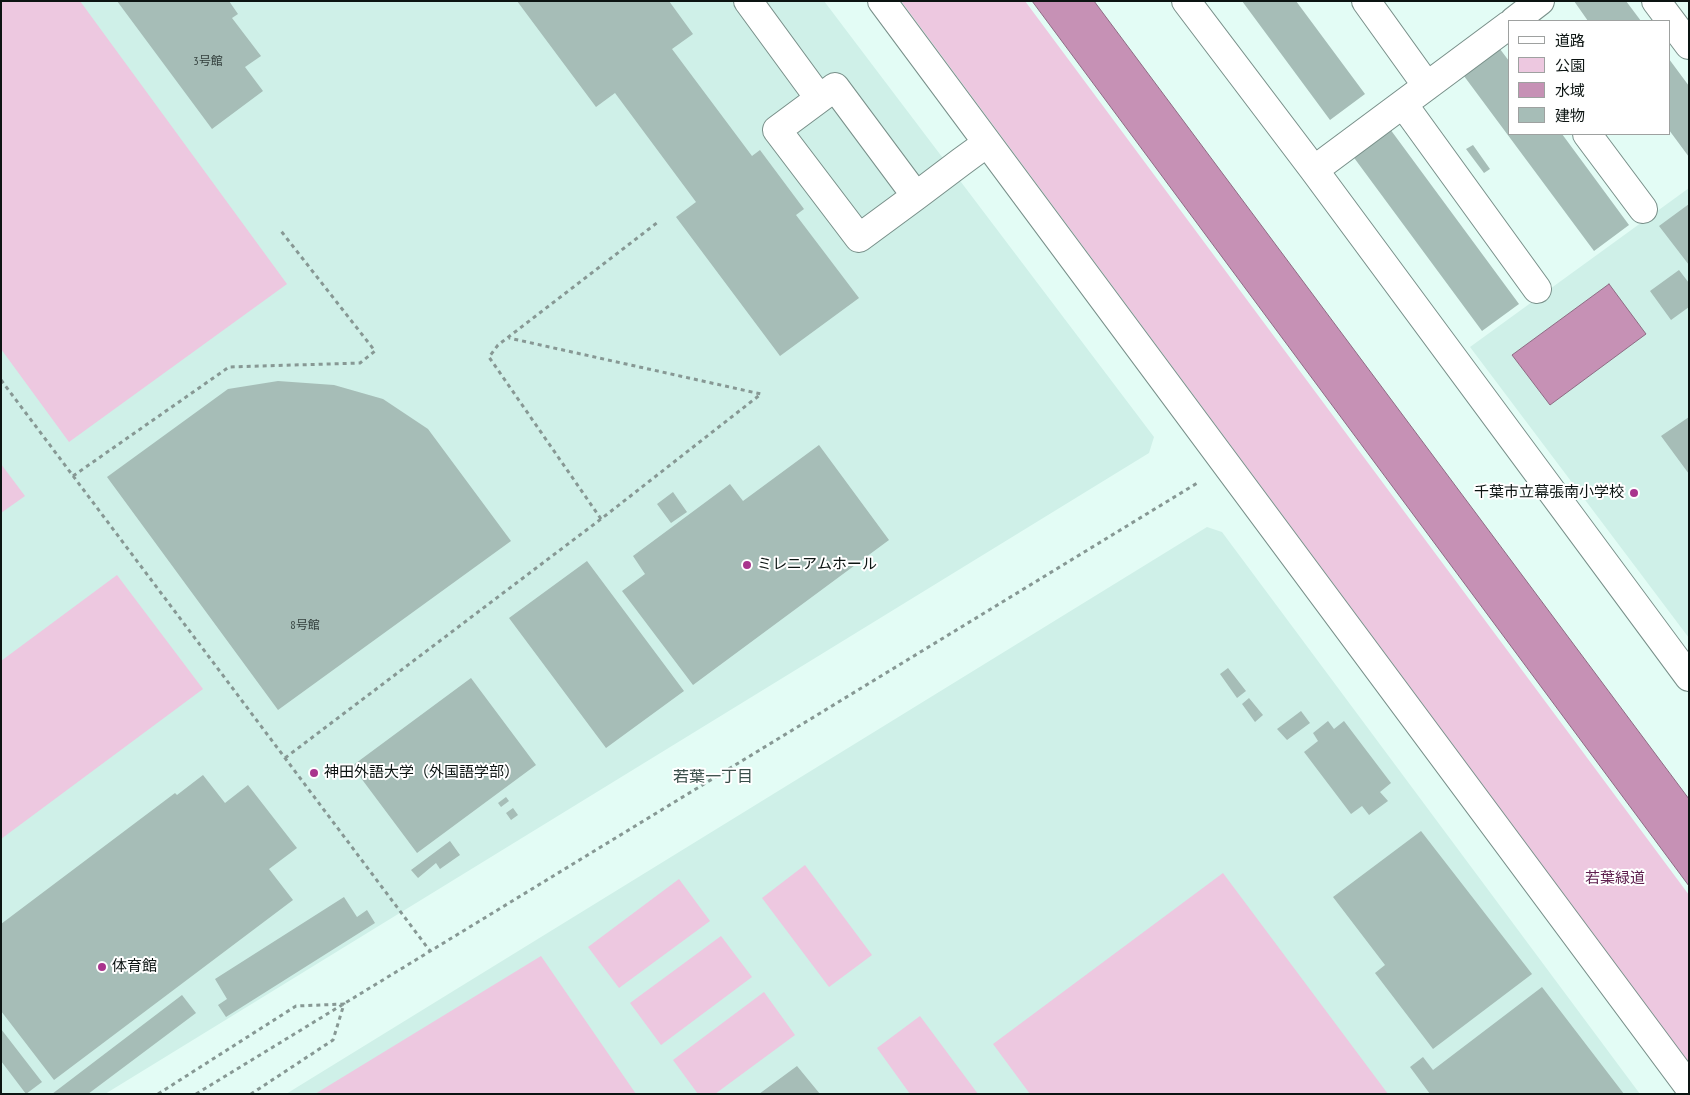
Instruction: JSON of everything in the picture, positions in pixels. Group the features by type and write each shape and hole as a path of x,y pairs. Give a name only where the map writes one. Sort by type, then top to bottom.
{"street":[{"path":"748,1 819,98"},
{"path":"882,1 1689,1087"},
{"path":"1186,1 1314,170 1689,677"},
{"path":"1366,1 1428,86"},
{"path":"1656,1 1689,45"},
{"path":"1314,170 1508,25"},
{"path":"916,196 834,87 777,130 859,238 916,196 987,143"},
{"path":"1403,104 1536,289"},
{"path":"1588,135 1643,209"}],"path":[{"path":"601,518 489,357 509,338 658,222"},
{"path":"73,476 229,367 360,363 375,351 281,231"},
{"path":"285,758 761,394 509,338"},
{"path":"1,380 430,951"},
{"path":"196,1094 1199,482"},
{"path":"158,1094 296,1006 344,1004"},
{"path":"251,1094 332,1040 344,1004"}],"shaded area":[{"name":"神田外語大学（外国語学部）","path":"1,1 824,1 1154,437 1149,453 105,1094 1,1094"},
{"name":"千葉市立幕張南小学校","path":"1689,188 1689,638 1470,347"},
{"path":"1207,527 1222,532 1640,1094 286,1094"}],"green space":[{"path":"1,1 80,1 287,284 69,442 1,349"},
{"name":"若葉緑道","path":"901,1 1025,1 1689,895 1689,1063"},
{"path":"1,464 25,496 1,513"},
{"path":"117,575 203,689 1,839 1,661"},
{"path":"805,865 872,955 829,987 762,898"},
{"path":"1223,873 1388,1094 1030,1094 993,1044"},
{"path":"679,879 710,921 619,988 588,947"},
{"path":"721,936 752,977 661,1045 630,1003"},
{"path":"541,956 636,1094 315,1094"},
{"path":"764,992 795,1035 715,1094 698,1094 673,1060"},
{"path":"920,1016 978,1094 910,1094 877,1048"}],"water":[{"path":"1032,1 1094,1 1689,799 1689,886"},
{"path":"1609,284 1646,334 1550,405 1512,355"}],"building":[{"path":"117,1 229,1 238,14 232,18 261,56 245,67 263,91 212,129"},
{"path":"517,1 669,1 693,34 672,49 752,156 760,150 804,209 796,215 859,298 780,356 676,217 696,202 615,93 596,107"},
{"path":"1242,1 1296,1 1365,94 1330,120"},
{"path":"1574,1 1626,1 1640,20 1587,20"},
{"path":"1500,49 1508,60 1508,135 1563,135 1629,225 1594,251 1464,76"},
{"path":"1670,60 1689,86 1689,157 1670,131"},
{"path":"1390,129 1519,304 1482,331 1352,155"},
{"path":"1473,145 1490,169 1484,173 1466,149"},
{"path":"1689,204 1689,265 1659,226"},
{"path":"1679,270 1689,283 1689,307 1671,320 1650,291"},
{"path":"278,381 334,385 383,399 428,429 511,541 278,710 107,477 228,389"},
{"path":"1689,417 1689,474 1661,436"},
{"name":"ミレニアムホール","path":"819,445 889,540 693,685 622,591 645,574 633,556 730,484 743,501"},
{"path":"673,492 687,512 671,523 657,504"},
{"path":"587,561 684,691 606,748 509,618"},
{"path":"1228,668 1246,691 1237,698 1220,674"},
{"path":"471,678 536,765 417,853 352,766"},
{"path":"1249,698 1263,715 1255,722 1242,704"},
{"path":"1301,711 1310,723 1287,740 1277,729"},
{"path":"1328,721 1334,729 1344,721 1391,783 1380,792 1388,801 1369,815 1362,806 1351,814 1304,752 1318,741 1313,733"},
{"name":"体育館","path":"203,775 225,803 248,785 297,848 269,869 293,900 54,1080 1,1011 1,924 175,793 177,795"},
{"path":"506,797 509,801 501,807 498,803"},
{"path":"513,808 518,815 511,820 506,813"},
{"path":"1421,831 1532,974 1433,1049 1375,973 1385,965 1333,897"},
{"path":"450,841 460,855 440,869 436,863 418,878 411,870"},
{"path":"344,897 357,917 367,910 375,923 226,1017 218,1005 227,999 215,979"},
{"path":"1542,987 1624,1094 1430,1094 1410,1067 1423,1057 1433,1070"},
{"path":"182,995 196,1013 88,1094 52,1094"},
{"path":"1,1029 42,1082 26,1094 1,1061"},
{"path":"797,1066 820,1094 759,1094"}],"place":[{"name":"千葉市立幕張南小学校","path":"1634,493"},
{"name":"ミレニアムホール","path":"747,565"},
{"name":"神田外語大学（外国語学部）","path":"314,773"},
{"name":"体育館","path":"102,967"}],"district":[{"name":"若葉一丁目","path":"713,777"}]}
